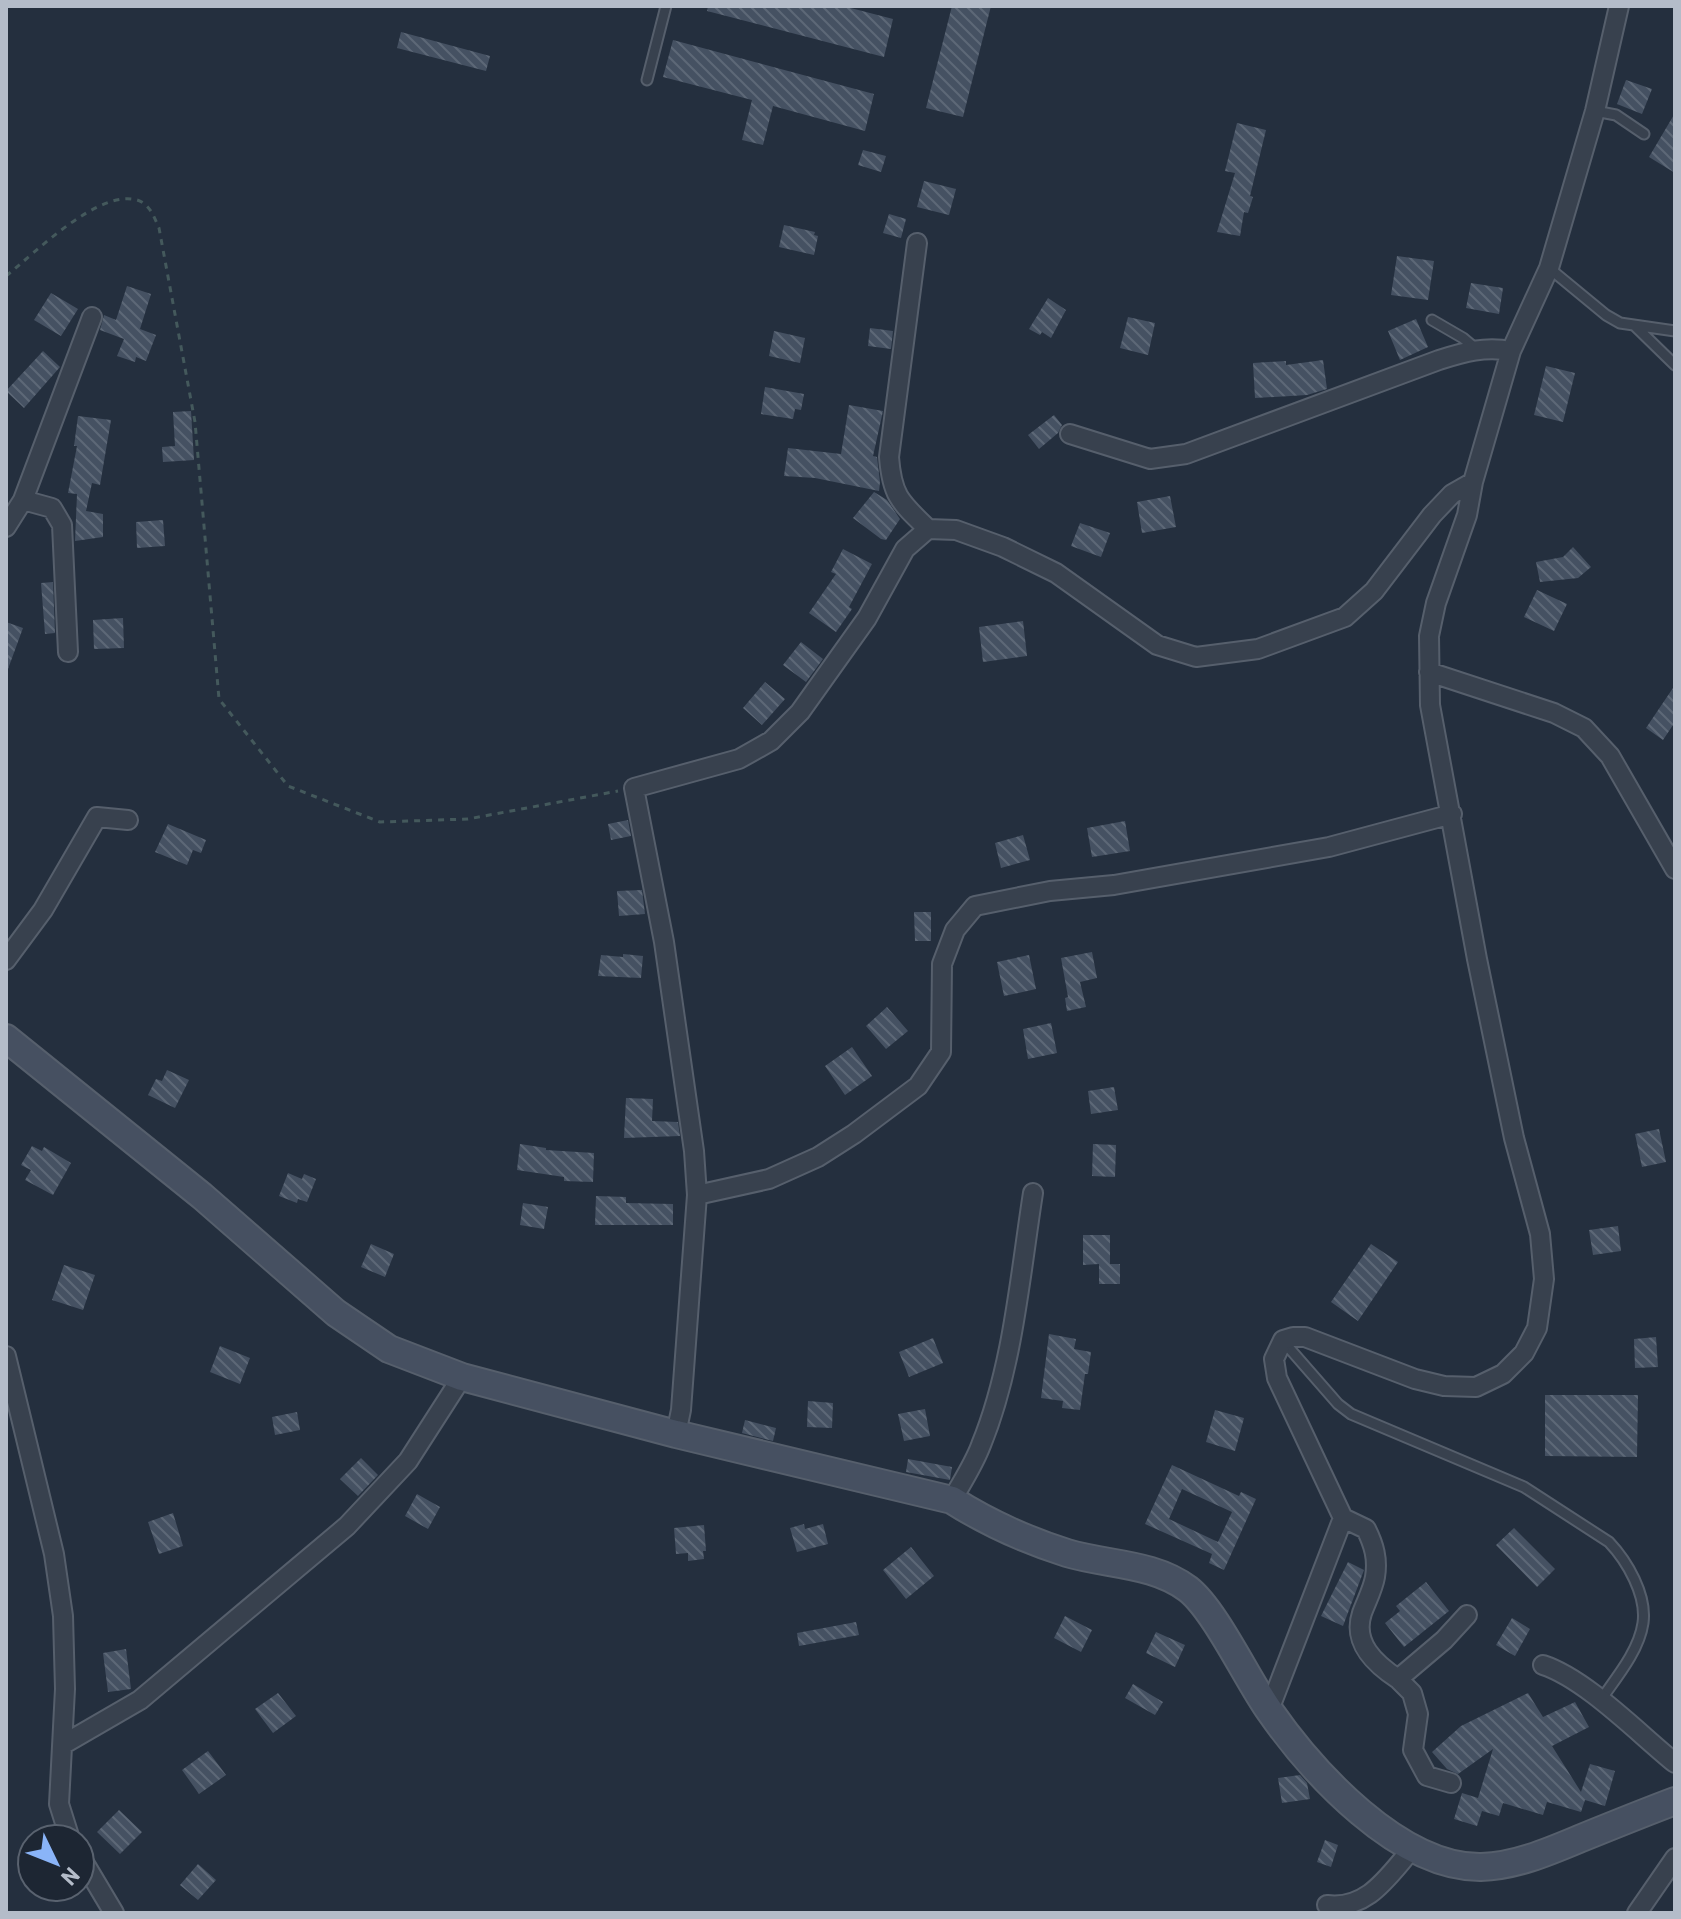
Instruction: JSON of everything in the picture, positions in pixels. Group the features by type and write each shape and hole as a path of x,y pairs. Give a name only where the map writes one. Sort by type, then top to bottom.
{"street":[{"path":"1451,1783 1427,1776 1413,1750 1418,1714 1412,1693 1378,1666 1361,1642 1360,1618 1375,1579 1375,1549 1366,1529 1343,1518 1277,1378 1274,1359 1283,1340 1305,1337 1415,1379 1444,1386 1476,1387 1503,1374 1524,1353 1537,1328 1544,1279 1540,1234 1514,1138 1477,959 1430,705 1429,636 1436,603 1467,515 1473,482 1511,351 1549,268 1595,111 1619,6"},
{"path":"917,243 889,457 891,484 902,504 928,529 956,530 1003,547 1056,573 1157,645 1196,657 1258,649 1345,617 1374,591 1432,515 1452,494 1473,482"},
{"path":"6,527 23,500 92,317"},
{"path":"1070,434 1150,459 1186,454 1439,360 1476,349 1511,351"},
{"path":"23,500 52,508 62,525 68,652"},
{"path":"676,1434 681,1410 697,1195 694,1151 664,942 634,788 739,759 771,741 800,712 867,618 905,549 928,529"},
{"path":"1429,672 1554,713 1584,728 1610,756 1675,869"},
{"path":"697,1195 769,1179 818,1157 918,1086 941,1052 942,964 955,930 975,906 1050,891 1114,885 1329,847 1452,814"},
{"path":"6,960 43,910 97,817 128,820"},
{"path":"6,1038 202,1196 336,1313 389,1349 462,1377 676,1434 952,1500 991,1524 1068,1553 1149,1570 1174,1579 1192,1592 1208,1612 1269,1710 1317,1773 1353,1805 1412,1849 1441,1861 1480,1867 1528,1859 1675,1801"},
{"path":"952,1500 990,1423 1007,1354 1033,1193"},
{"path":"6,1356 56,1569 63,1616 64,1744 59,1804 65,1823"},
{"path":"64,1744 140,1700 347,1526 408,1461 462,1377"},
{"path":"1269,1710 1343,1518"},
{"path":"1398,1679 1444,1640 1467,1615"},
{"path":"1543,1665 1556,1669 1600,1701 1675,1763"},
{"path":"1327,1905 1345,1907 1376,1890 1412,1849"},
{"path":"1637,1913 1675,1858"},
{"path":"96,1883 114,1913"}],"lane":[{"path":"647,80 666,6"},
{"path":"1595,111 1616,115 1644,134"},
{"path":"1549,268 1620,323 1675,331"},
{"path":"1432,320 1476,349"},
{"path":"1635,326 1675,365"},
{"path":"1283,1340 1338,1404 1351,1414 1524,1487 1609,1542 1618,1552 1637,1586 1643,1625 1630,1656 1600,1701"}],"path":[{"path":"6,276 79,217 118,199 139,200 150,208 159,228 195,422 219,699 288,786 380,822 468,819 634,788"}],"building":[{"path":"708,6 843,6 893,19 884,57 707,11"},
{"path":"952,6 991,6 963,117 926,108"},
{"path":"401,32 490,56 486,71 397,48"},
{"path":"673,40 874,94 865,131 773,106 763,145 742,140 752,100 663,77"},
{"path":"1626,80 1652,89 1642,114 1617,104"},
{"path":"1675,113 1675,173 1649,157"},
{"path":"1237,123 1266,130 1250,196 1253,197 1248,213 1244,212 1240,236 1217,232 1235,173 1225,171"},
{"path":"863,150 886,156 881,172 858,165"},
{"path":"924,181 956,189 949,215 917,207"},
{"path":"889,214 906,219 901,238 883,233"},
{"path":"784,225 815,232 814,235 818,236 814,255 779,247"},
{"path":"1397,256 1434,261 1428,300 1391,295"},
{"path":"1471,283 1503,288 1499,314 1466,308"},
{"path":"127,286 151,294 140,329 156,335 146,361 136,357 135,362 117,356 124,339 100,330 104,315 116,320"},
{"path":"51,293 78,309 61,336 34,320"},
{"path":"1048,298 1066,310 1051,338 1029,329"},
{"path":"1128,317 1155,323 1148,355 1120,348"},
{"path":"1416,319 1428,347 1400,360 1388,331"},
{"path":"870,328 893,331 891,349 868,346"},
{"path":"774,331 805,338 800,363 769,356"},
{"path":"43,351 60,367 24,408 6,391"},
{"path":"1323,360 1327,389 1307,395 1255,398 1253,363 1286,361 1286,365"},
{"path":"1546,366 1575,373 1563,422 1534,415"},
{"path":"765,387 804,394 801,410 795,409 793,419 761,414"},
{"path":"849,405 883,411 873,456 877,457 879,491 815,478 784,476 788,448 841,454"},
{"path":"191,411 194,460 163,462 162,447 175,446 173,412"},
{"path":"1054,415 1062,425 1058,433 1039,449 1028,435"},
{"path":"78,416 111,420 100,485 92,483 86,511 103,514 103,537 75,541 77,494 68,493 77,446 74,446"},
{"path":"874,492 887,500 900,519 886,540 853,518"},
{"path":"1170,496 1176,527 1142,533 1137,502"},
{"path":"163,520 165,546 137,548 136,522"},
{"path":"1080,523 1110,533 1101,557 1071,546"},
{"path":"1573,547 1591,567 1578,578 1540,582 1536,562 1563,557"},
{"path":"843,549 872,564 849,607 852,609 836,632 809,613 836,574 831,572"},
{"path":"53,582 55,633 45,634 41,583"},
{"path":"1537,590 1567,604 1554,631 1524,617"},
{"path":"123,618 124,648 94,649 93,620"},
{"path":"1023,621 1027,656 983,662 979,627"},
{"path":"6,622 23,628 8,669 6,668"},
{"path":"801,642 823,659 806,682 783,665"},
{"path":"765,682 785,699 762,725 743,708"},
{"path":"1675,685 1675,722 1663,740 1646,728"},
{"path":"628,820 631,836 611,840 608,824"},
{"path":"1125,821 1130,851 1092,857 1087,828"},
{"path":"168,824 206,840 201,853 193,850 187,865 155,852"},
{"path":"1023,835 1030,860 1001,868 995,843"},
{"path":"642,890 645,914 619,916 617,891"},
{"path":"914,912 931,912 931,941 915,941"},
{"path":"1092,952 1097,978 1080,982 1086,1007 1067,1011 1065,998 1068,997 1061,958"},
{"path":"623,954 643,956 641,978 598,976 601,955 623,957"},
{"path":"1029,955 1036,989 1004,996 997,962"},
{"path":"887,1007 908,1031 886,1049 866,1026"},
{"path":"1051,1023 1057,1053 1028,1059 1023,1029"},
{"path":"852,1047 872,1076 845,1095 825,1066"},
{"path":"167,1070 189,1080 175,1108 148,1095 156,1079 162,1081"},
{"path":"1114,1087 1118,1110 1091,1114 1088,1091"},
{"path":"626,1098 653,1099 652,1121 678,1122 680,1136 624,1138"},
{"path":"1659,1129 1666,1162 1642,1167 1635,1134"},
{"path":"520,1144 546,1150 594,1153 593,1182 564,1181 564,1177 517,1170"},
{"path":"1093,1144 1116,1145 1115,1177 1092,1176"},
{"path":"32,1146 42,1151 44,1147 71,1163 53,1195 25,1180 31,1170 21,1165"},
{"path":"288,1173 302,1179 304,1174 316,1179 307,1202 298,1199 297,1203 279,1196"},
{"path":"596,1196 626,1197 626,1203 673,1204 673,1225 595,1225"},
{"path":"523,1203 548,1207 544,1229 520,1225"},
{"path":"1618,1226 1621,1251 1593,1255 1589,1230"},
{"path":"1083,1235 1110,1235 1110,1264 1120,1264 1120,1284 1099,1284 1099,1264 1083,1265"},
{"path":"371,1244 394,1254 385,1277 361,1267"},
{"path":"1371,1244 1398,1262 1358,1321 1331,1302"},
{"path":"64,1265 95,1275 83,1310 52,1300"},
{"path":"1049,1334 1076,1339 1074,1349 1091,1352 1080,1410 1062,1408 1063,1401 1041,1398"},
{"path":"1656,1337 1658,1367 1635,1368 1634,1339"},
{"path":"933,1338 943,1363 909,1377 899,1352"},
{"path":"220,1346 250,1358 240,1384 210,1372"},
{"path":"1545,1395 1638,1395 1637,1457 1545,1456"},
{"path":"808,1401 833,1403 832,1428 807,1427"},
{"path":"925,1409 930,1436 904,1441 898,1414"},
{"path":"1215,1410 1244,1418 1235,1451 1206,1442"},
{"path":"297,1412 300,1430 275,1435 272,1417"},
{"path":"745,1420 776,1428 773,1441 742,1433"},
{"path":"361,1458 378,1475 358,1496 340,1479"},
{"path":"908,1459 952,1467 950,1480 906,1472"},
{"path":"1172,1465 1239,1496 1241,1492 1256,1499 1224,1570 1209,1563 1212,1554 1145,1524","holes":["1182,1489 1232,1512 1218,1542 1169,1519"]},
{"path":"417,1494 440,1507 428,1529 405,1516"},
{"path":"173,1513 183,1546 159,1554 148,1522"},
{"path":"804,1524 805,1529 823,1524 828,1544 797,1552 790,1528"},
{"path":"704,1525 704,1559 688,1561 688,1553 676,1554 674,1528"},
{"path":"1514,1528 1555,1569 1537,1587 1496,1545"},
{"path":"911,1547 934,1576 906,1599 883,1570"},
{"path":"1348,1562 1364,1570 1343,1626 1321,1616"},
{"path":"1426,1582 1449,1611 1404,1647 1385,1623 1400,1611 1396,1606"},
{"path":"1065,1616 1092,1630 1081,1652 1054,1638"},
{"path":"1512,1618 1530,1629 1515,1656 1496,1645"},
{"path":"856,1622 859,1635 799,1646 797,1633"},
{"path":"1156,1632 1185,1645 1175,1667 1146,1653"},
{"path":"126,1649 131,1689 108,1692 103,1653"},
{"path":"1133,1684 1163,1702 1155,1715 1125,1698"},
{"path":"278,1693 296,1716 273,1733 255,1709"},
{"path":"1528,1693 1543,1717 1575,1702 1589,1727 1552,1746 1581,1792 1590,1764 1615,1771 1605,1806 1585,1800 1581,1812 1547,1802 1543,1815 1503,1803 1499,1816 1482,1811 1477,1826 1454,1819 1462,1793 1478,1798 1493,1749 1458,1774 1447,1769 1432,1752 1461,1726"},
{"path":"208,1751 226,1775 199,1794 182,1770"},
{"path":"1300,1775 1307,1783 1310,1799 1282,1803 1278,1778"},
{"path":"119,1810 142,1832 120,1854 97,1832"},
{"path":"1325,1840 1338,1845 1331,1867 1317,1862"},
{"path":"198,1864 216,1880 198,1900 180,1885"}]}
